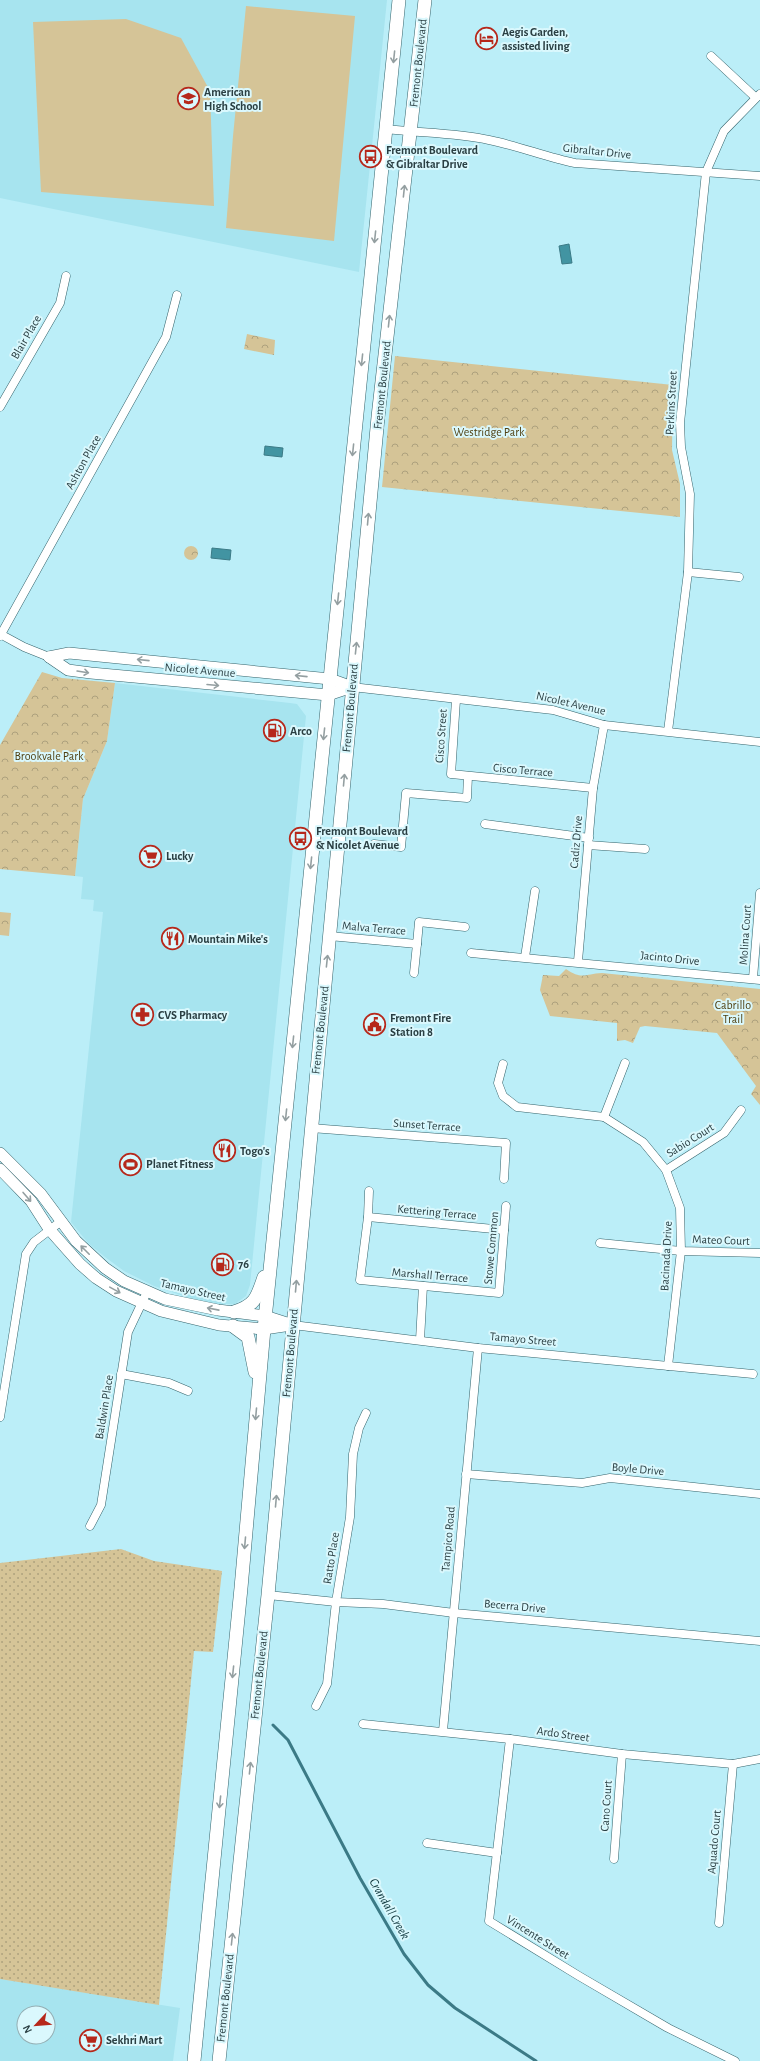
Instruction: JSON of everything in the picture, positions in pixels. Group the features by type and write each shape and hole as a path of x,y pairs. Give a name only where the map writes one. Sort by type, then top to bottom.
{"main road":[{"name":"Fremont Boulevard","path":"194,2061 241,1588 265,1316 399,0"},
{"name":"Fremont Boulevard","path":"219,2061 268,1595 310,1128 378,417 425,0"},
{"path":"234,1312 246,1308 257,1297 271,1258"},
{"path":"233,1326 244,1332 251,1343 258,1392"}],"street":[{"path":"711,56 757,96"},
{"name":"Perkins Street","path":"668,731 688,572 690,494 680,447 680,423 706,172 724,131 757,96"},
{"name":"Gibraltar Drive","path":"386,129 488,139 575,163 760,176"},
{"name":"Blair Place","path":"0,408 60,303 66,276"},
{"name":"Ashton Place","path":"0,635 166,337 178,295"},
{"path":"688,572 739,577"},
{"name":"Nicolet Avenue","path":"0,635 49,657 68,670 328,695 352,687"},
{"name":"Nicolet Avenue","path":"49,657 69,653 330,679 352,687 552,710 604,725 760,742"},
{"name":"Cisco Street","path":"451,774 456,700"},
{"name":"Cadiz Drive","path":"578,961 588,841 594,788 604,725"},
{"name":"Cisco Terrace","path":"451,774 594,788"},
{"path":"374,844 401,846 406,793 466,798 468,776"},
{"path":"485,824 645,849"},
{"path":"526,957 535,891"},
{"name":"Molina Court","path":"757,979 760,892"},
{"name":"Malva Terrace","path":"414,973 419,922 465,927"},
{"name":"Malva Terrace","path":"329,936 417,944"},
{"name":"Jacinto Drive","path":"471,953 578,961 757,979"},
{"path":"604,1117 625,1063"},
{"name":"Bacinada Drive","path":"503,1064 498,1083 504,1096 517,1107 604,1117 643,1142 666,1170 680,1208 681,1251 668,1366"},
{"name":"Sabio Court","path":"666,1170 724,1133 741,1110"},
{"name":"Sunset Terrace","path":"310,1128 506,1143 504,1179"},
{"name":"Tamayo Street","path":"0,1153 41,1194 60,1222 76,1241 105,1268 124,1281 147,1292 172,1301 265,1316 292,1325 478,1348 752,1374"},
{"name":"Tamayo Street","path":"0,1169 31,1201 50,1229 80,1264 96,1278 116,1291 142,1303 182,1316 233,1326 264,1329 292,1325"},
{"path":"368,1217 369,1191"},
{"name":"Stowe Common","path":"499,1293 506,1206"},
{"name":"Kettering Terrace","path":"368,1217 504,1230"},
{"name":"Marshall Terrace","path":"368,1217 360,1280 499,1293"},
{"path":"0,1417 26,1254 34,1242 60,1222"},
{"name":"Mateo Court","path":"600,1243 681,1251 760,1253"},
{"path":"420,1340 423,1286"},
{"name":"Baldwin Place","path":"90,1526 101,1504 128,1332 147,1292"},
{"name":"Tampico Road","path":"442,1731 478,1348"},
{"path":"121,1374 169,1383 188,1391"},
{"name":"Ratto Place","path":"316,1706 327,1684 336,1602 350,1517 353,1454 359,1428 366,1412"},
{"name":"Boyle Drive","path":"466,1474 582,1483 610,1478 760,1494"},
{"name":"Becerra Drive","path":"268,1595 336,1602 383,1604 454,1613 760,1641"},
{"name":"Ardo Street","path":"363,1724 442,1731 622,1754 733,1764 760,1759"},
{"name":"Vincente Street","path":"510,1739 489,1921 668,2028 735,2061"},
{"name":"Cano Court","path":"614,1859 622,1754"},
{"name":"Aquado Court","path":"719,1923 733,1764"},
{"path":"427,1843 496,1853"}],"shaded area":[{"name":"American High School","path":"0,0 387,0 359,272 0,198"},
{"path":"569,244 572,263 562,264 559,246"},
{"path":"265,446 283,448 282,457 264,455"},
{"path":"212,548 231,550 230,560 211,558"},
{"path":"115,683 297,704 306,716 250,1285 246,1296 235,1304 218,1304 189,1298 154,1286 124,1271 88,1243 71,1222 103,912 93,911 94,900 81,899 83,877 75,876 83,799 107,741"},
{"path":"0,1979 180,2008 173,2061 0,2061"}],"green space":[{"path":"246,6 355,16 334,241 226,228 233,136"},
{"path":"126,19 181,38 210,91 214,206 41,192 33,22"},
{"path":"247,334 275,340 274,355 244,349"},
{"name":"Westridge Park","path":"395,356 673,385 672,450 680,484 680,517 382,487"},
{"path":"188,546 194,546 198,550 198,556 194,560 188,560 184,556 184,550"},
{"name":"Brookvale Park","path":"42,672 62,678 115,683 107,741 83,799 75,876 0,869 0,745"},
{"path":"0,912 11,913 9,936 0,935"},
{"name":"Cabrillo Trail","path":"566,969 584,976 602,973 760,989 760,1105 751,1094 756,1086 717,1033 645,1026 640,1027 633,1043 625,1040 617,1041 617,1023 550,1016 540,990 543,975 559,976"},
{"path":"121,1549 154,1561 222,1571 213,1652 194,1651 159,2005 0,1979 0,1563"}],"waterway":[{"name":"Crandall Creek","path":"273,1725 288,1740 360,1878 404,1954 428,1985 455,2008 536,2061"}],"place":[{"name":"Aegis Garden, assisted living","path":"486,39"},
{"name":"American High School","path":"188,99"},
{"name":"Fremont Boulevard & Gibraltar Drive","path":"370,157"},
{"name":"Arco","path":"275,731"},
{"name":"Fremont Boulevard & Nicolet Avenue","path":"300,838"},
{"name":"Lucky","path":"151,856"},
{"name":"Mountain Mike's","path":"172,939"},
{"name":"CVS Pharmacy","path":"143,1015"},
{"name":"Fremont Fire Station 8","path":"375,1025"},
{"name":"Togo's","path":"225,1151"},
{"name":"Planet Fitness","path":"130,1164"},
{"name":"76","path":"222,1264"},
{"name":"Sekhri Mart","path":"91,2040"}]}
